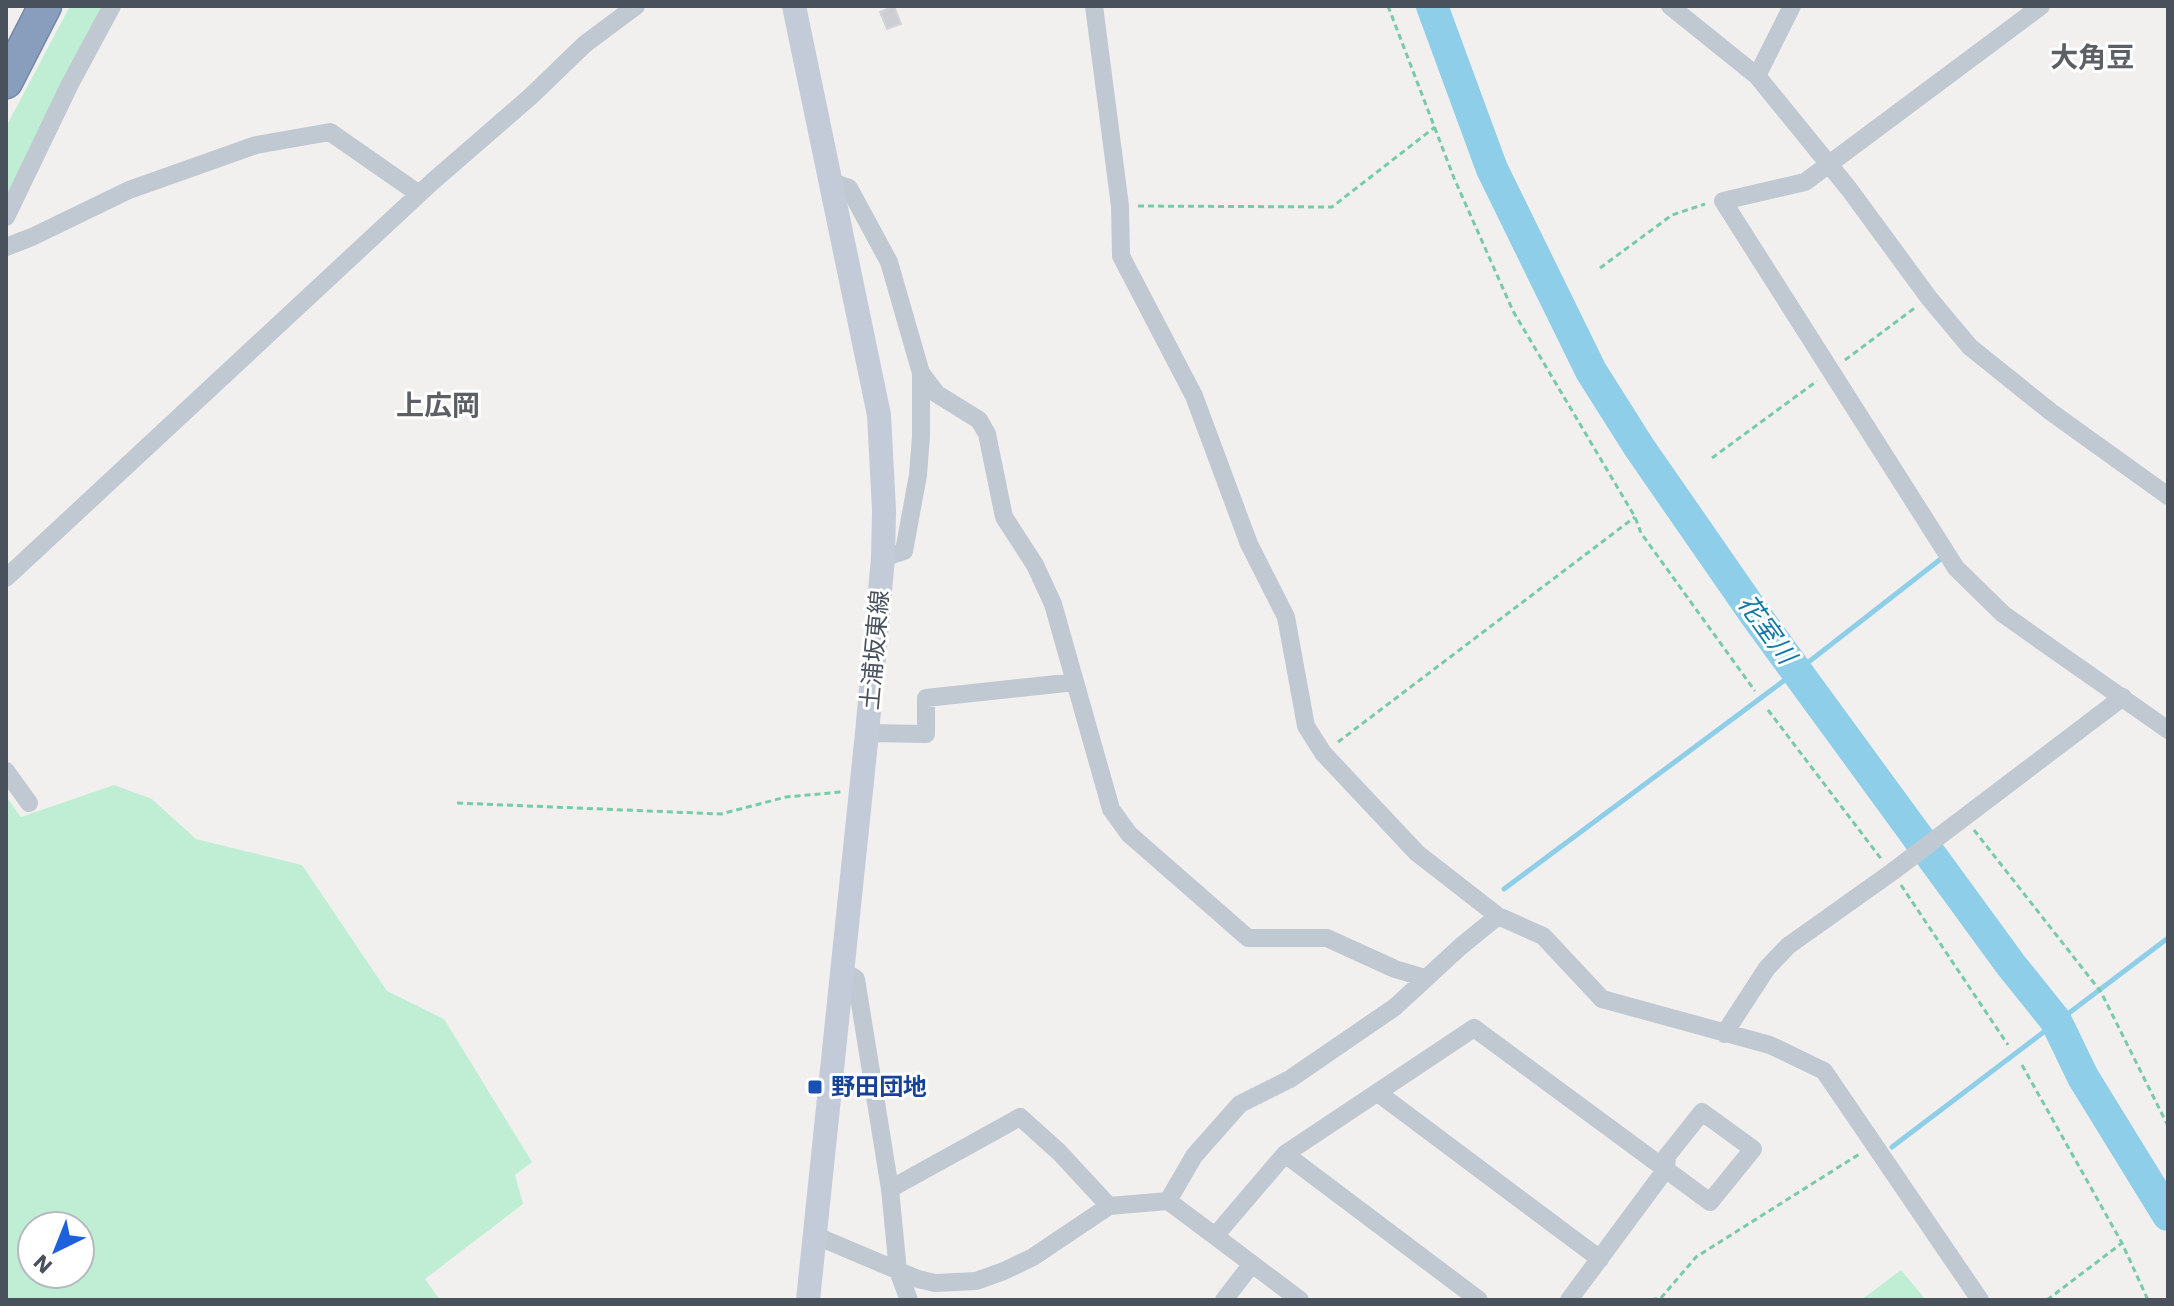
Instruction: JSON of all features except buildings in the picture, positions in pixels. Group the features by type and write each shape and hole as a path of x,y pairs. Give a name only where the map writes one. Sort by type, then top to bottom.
{"highway":[{"path":"6,82 45,6"}],"main road":[{"name":"土浦坂東線","path":"794,6 879,415 883,473 883,558 808,1300"}],"street":[{"path":"6,217 70,84 112,6"},
{"path":"6,578 419,194 530,97 585,44 636,6"},
{"path":"1094,6 1120,206 1121,256 1194,396 1249,544 1286,617 1306,726 1323,753 1417,853 1498,916 1543,936 1602,999 1770,1045 1824,1071 1980,1300"},
{"path":"1670,6 1757,76 1970,347 2005,377 2168,496"},
{"path":"1757,76 1792,6"},
{"path":"2041,6 1805,182 1723,201 1956,568 2003,614 2168,730"},
{"path":"6,247 129,190 256,145 330,132 419,194"},
{"path":"829,181 849,188 889,262 921,373 918,475 904,551 883,558"},
{"path":"921,373 937,394 967,411 984,426 1004,517 1046,585 1116,819 1129,834 1248,938 1327,938 1395,969 1425,978"},
{"path":"867,733 926,734 926,698 1075,682"},
{"path":"1724,1034 1767,968 1788,946 1892,872 2123,697"},
{"path":"6,771 29,803"},
{"path":"1168,1201 1194,1156 1240,1104 1290,1079 1395,1007 1498,916"},
{"path":"841,969 856,979 890,1189 898,1271 909,1300"},
{"path":"1215,1236 1285,1154 1474,1028 1666,1169 1710,1202 1753,1149 1702,1112 1667,1156 1666,1169 1569,1300"},
{"path":"1378,1093 1600,1259"},
{"path":"890,1189 1020,1117 1059,1152 1109,1206"},
{"path":"1285,1154 1479,1300"},
{"path":"814,1235 898,1271 935,1283 976,1281 1033,1257 1109,1206 1168,1201 1300,1300"},
{"path":"1224,1300 1251,1265"}],"path":[{"path":"1388,6 1454,178 1513,311 1635,517 1641,533 1755,691"},
{"path":"1120,206 1332,207 1435,127"},
{"path":"1600,268 1672,215 1723,201"},
{"path":"1712,458 1929,298"},
{"path":"1323,753 1635,517"},
{"path":"457,803 721,814 786,797 861,791"},
{"path":"1963,816 2101,992 2168,1126"},
{"path":"2022,1065 2122,1243 2148,1300"},
{"path":"1651,1300 1661,1298 1696,1257 1874,1145"},
{"path":"2047,1300 2122,1243"}],"green space":[{"path":"70,6 104,6 6,200 6,127"},
{"path":"114,785 152,799 196,839 302,865 387,991 444,1019 532,1162 515,1175 523,1204 425,1279 440,1300 6,1300 6,796 21,817"},
{"path":"1901,1270 1926,1300 1861,1300"}],"waterway":[{"name":"花室川","path":"1432,6 1492,169 1591,371 1639,447 1754,613 2011,965 2056,1021 2083,1077 2168,1215"},
{"path":"1504,889 1797,671 1942,558"},
{"path":"1892,1147 2168,938"}],"place":[{"name":"野田団地","path":"815,1087"}],"district":[{"name":"大角豆","path":"2092,57"},
{"name":"上広岡","path":"438,405"}]}
